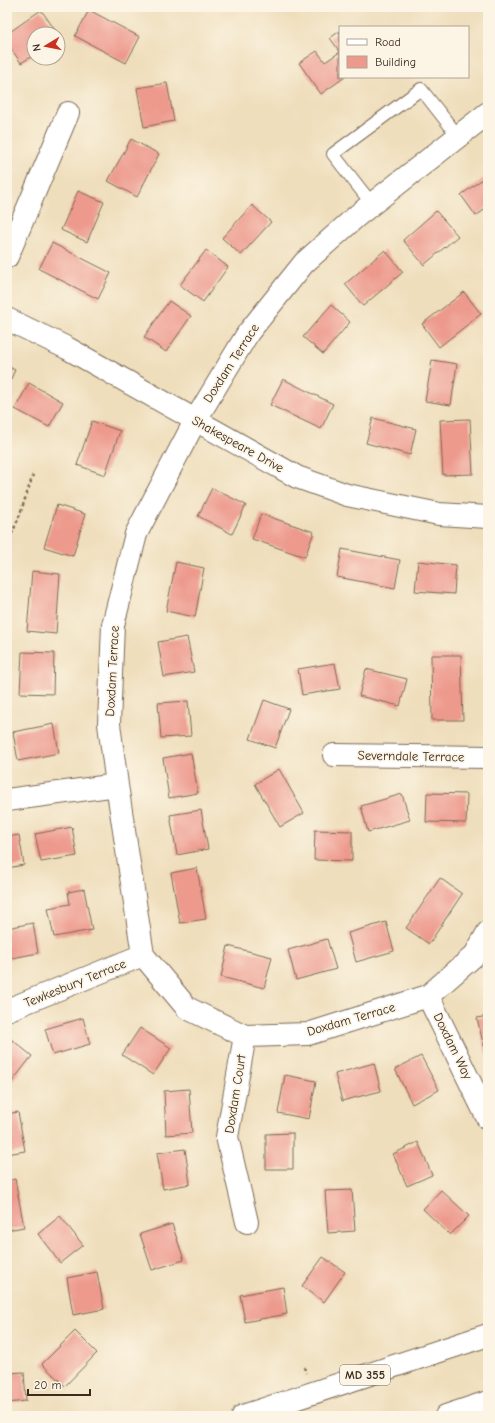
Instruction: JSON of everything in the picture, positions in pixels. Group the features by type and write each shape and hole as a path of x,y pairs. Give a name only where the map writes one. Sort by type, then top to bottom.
{"street":[{"path":"7,257 68,113"},
{"name":"Doxdam Terrace","path":"488,113 358,214 304,263 248,333 195,421 136,534 113,625 109,724 143,956 187,1008 245,1036 308,1034 428,996 475,955 488,932"},
{"name":"Shakespeare Drive","path":"7,320 67,348 297,477 347,495 439,514 488,517"},
{"name":"Severndale Terrace","path":"334,755 488,756"},
{"path":"7,800 117,785"},
{"name":"Tewkesbury Terrace","path":"7,1010 143,956"},
{"name":"Doxdam Way","path":"428,996 488,1119"},
{"name":"Doxdam Court","path":"245,1036 227,1137 247,1222"},
{"name":"MD 355","path":"243,1416 281,1410 488,1335"},
{"path":"446,1416 488,1402"}],"lane":[{"path":"372,204 333,154 421,88 458,136"}],"path":[{"path":"131,7 158,7"},
{"path":"7,545 19,517 33,475"}],"building":[{"path":"41,10 52,26 26,26 26,60 21,63 7,43 7,34"},
{"path":"89,10 140,37 126,63 75,36"},
{"path":"339,32 339,51 330,38"},
{"path":"317,51 325,62 339,53 339,78 344,78 321,94 299,63"},
{"path":"167,83 174,121 144,127 137,88"},
{"path":"131,139 159,154 137,197 108,181"},
{"path":"488,175 488,207 476,216 461,195"},
{"path":"78,191 104,202 87,242 61,230"},
{"path":"252,205 271,222 241,255 222,238"},
{"path":"436,211 458,236 424,265 403,240"},
{"path":"52,243 111,273 98,299 39,269"},
{"path":"206,250 228,267 203,302 180,285"},
{"path":"385,250 403,272 363,306 345,284"},
{"path":"464,292 481,314 439,347 422,324"},
{"path":"169,301 191,316 166,352 144,337"},
{"path":"331,305 350,322 323,354 303,337"},
{"path":"432,360 457,364 451,405 425,401"},
{"path":"7,366 15,370 7,387"},
{"path":"283,379 333,404 321,429 270,405"},
{"path":"29,383 63,402 49,427 15,409"},
{"path":"373,418 416,429 410,455 366,443"},
{"path":"470,419 473,474 443,475 440,420"},
{"path":"92,421 120,431 105,475 77,465"},
{"path":"212,488 246,505 232,534 198,516"},
{"path":"57,505 85,514 73,556 44,547"},
{"path":"261,514 314,532 305,557 252,539"},
{"path":"342,549 400,560 395,588 337,577"},
{"path":"418,561 456,565 454,594 415,591"},
{"path":"176,562 204,568 195,617 166,611"},
{"path":"32,571 60,574 56,634 27,631"},
{"path":"187,637 194,672 164,677 158,642"},
{"path":"22,652 54,653 53,694 20,693"},
{"path":"431,655 461,655 463,720 432,720"},
{"path":"335,663 340,689 302,695 298,669"},
{"path":"366,669 407,679 400,706 359,696"},
{"path":"264,700 289,709 275,748 250,739"},
{"path":"188,701 191,736 161,738 158,703"},
{"path":"54,724 59,753 18,761 13,732"},
{"path":"191,753 198,793 169,798 163,758"},
{"path":"279,769 304,813 280,827 255,784"},
{"path":"427,793 467,794 466,823 426,822"},
{"path":"402,794 410,820 368,832 361,806"},
{"path":"201,810 208,849 177,855 170,815"},
{"path":"72,827 77,856 41,862 35,834"},
{"path":"315,830 352,831 352,861 314,860"},
{"path":"19,835 24,865 7,868 7,837"},
{"path":"197,868 206,919 180,923 171,873"},
{"path":"440,878 462,894 429,944 406,928"},
{"path":"84,889 92,930 54,937 48,908 70,904 68,892"},
{"path":"386,922 394,951 356,962 348,933"},
{"path":"33,923 38,953 7,959 7,928"},
{"path":"327,939 336,969 296,980 288,950"},
{"path":"228,946 272,957 264,988 221,977"},
{"path":"488,1016 488,1054 486,1055 477,1018"},
{"path":"83,1018 90,1044 53,1055 45,1029"},
{"path":"140,1028 171,1048 153,1075 122,1055"},
{"path":"11,1039 32,1056 7,1088 7,1043"},
{"path":"421,1056 439,1090 412,1104 395,1069"},
{"path":"374,1063 381,1091 342,1101 335,1074"},
{"path":"285,1075 316,1081 309,1119 278,1113"},
{"path":"189,1089 192,1133 166,1135 164,1091"},
{"path":"18,1112 25,1151 7,1154 7,1114"},
{"path":"293,1133 293,1169 266,1169 266,1134"},
{"path":"418,1142 432,1175 407,1186 393,1154"},
{"path":"185,1149 190,1184 163,1189 157,1153"},
{"path":"15,1179 24,1227 7,1230 7,1181"},
{"path":"352,1190 355,1231 328,1233 325,1191"},
{"path":"441,1190 469,1216 450,1235 423,1209"},
{"path":"60,1216 83,1245 60,1263 38,1234"},
{"path":"488,1221 488,1236 487,1236 485,1222"},
{"path":"172,1224 184,1260 152,1270 140,1234"},
{"path":"323,1257 345,1272 324,1302 302,1286"},
{"path":"97,1272 104,1309 73,1315 67,1278"},
{"path":"283,1287 287,1314 245,1322 240,1295"},
{"path":"75,1331 97,1353 65,1386 42,1364"},
{"path":"24,1372 26,1401 7,1403 7,1373"}]}
